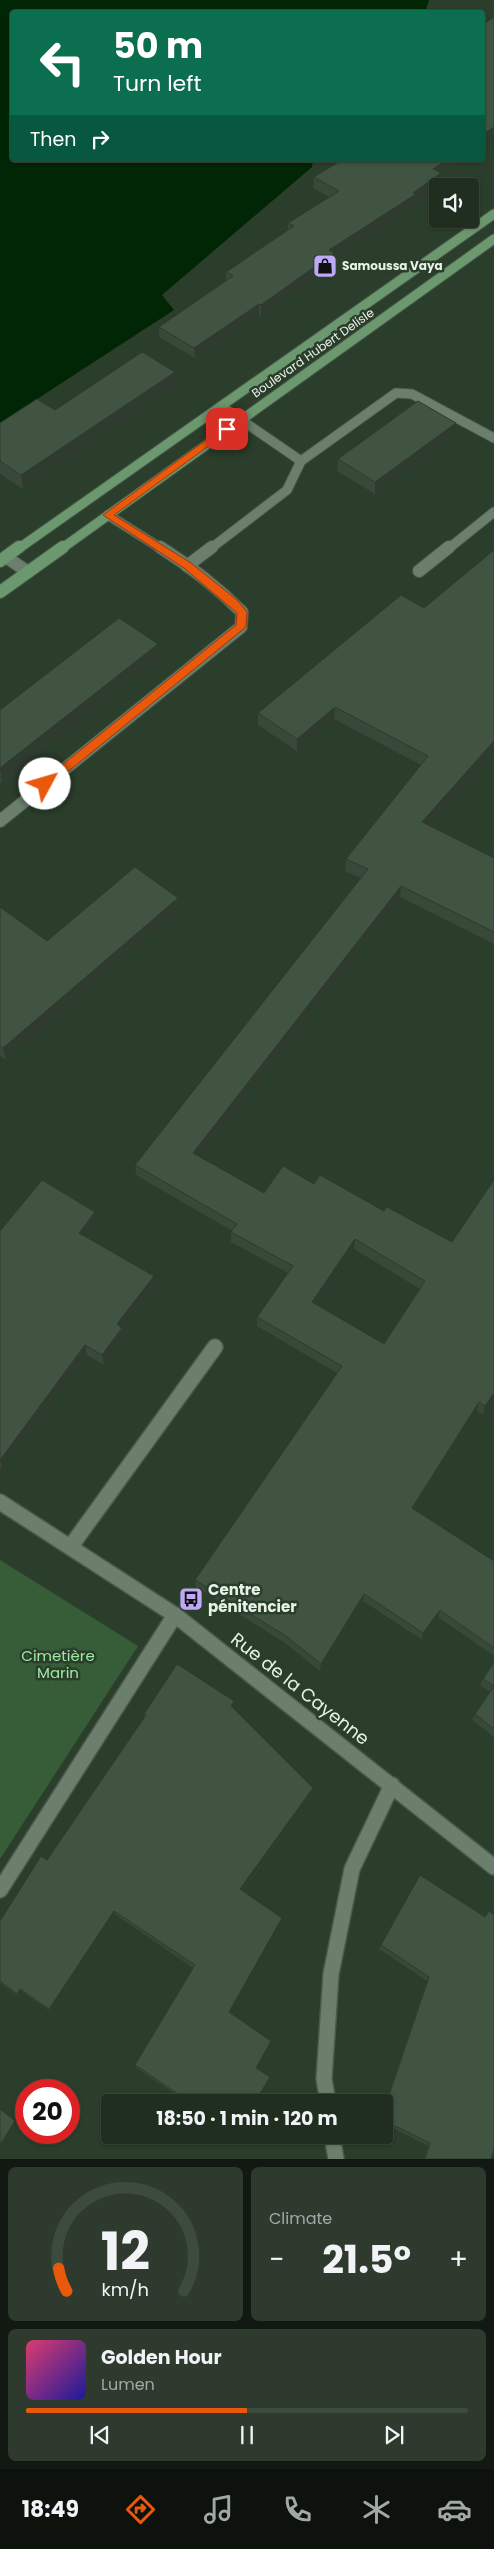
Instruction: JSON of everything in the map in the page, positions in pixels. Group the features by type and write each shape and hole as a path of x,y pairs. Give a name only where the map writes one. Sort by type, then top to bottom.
{"main road":[{"path":"3,559 494,214"},
{"name":"Boulevard Hubert Delisle","path":"0,592 494,240"}],"street":[{"path":"188,566 287,490 301,461 400,392 412,394 494,438"},
{"path":"221,406 301,461"},
{"path":"419,571 494,512"},
{"path":"0,821 241,627 242,612 234,603 188,566 108,515"},
{"path":"3,559 28,572"},
{"path":"71,1546 215,1347"},
{"name":"Rue de la Cayenne","path":"0,1502 71,1546 175,1615 494,1867"},
{"path":"0,1890 175,1615"},
{"path":"327,2094 324,2079 333,1964 352,1869 392,1785"},
{"path":"334,2144 336,2159"}],"green space":[{"name":"Cimetière Marin","path":"0,1560 138,1646 0,1859"}],"shaded area":[{"path":"0,0 429,0 426,10 10,10 10,162 313,162 312,167 162,295 174,310 0,423"}],"building":[{"path":"494,17 494,127 485,133 485,23"},
{"path":"339,162 443,162 433,169 441,173 434,178 429,178 429,182 413,193 416,194 329,250 334,253 261,305 259,304 194,348 159,327 233,276 226,272 294,226 288,223 339,191 314,177"},
{"path":"142,352 175,372 21,475 0,461 0,423 37,399 55,410"},
{"path":"418,401 456,423 375,482 338,459"},
{"path":"494,550 494,741 422,822 494,858 494,932 401,886 193,1153 264,1193 283,1166 314,1184 320,1175 384,1211 387,1207 452,1242 494,1180 494,1393 485,1406 479,1402 412,1508 494,1561 494,1648 440,1610 423,1633 364,1594 321,1664 286,1636 195,1580 342,1366 257,1317 293,1266 231,1232 237,1224 135,1165 368,869 346,859 428,756 335,707 297,739 258,713 401,595 424,608","holes":["355,1239 425,1281 384,1344 312,1302"]},
{"path":"119,618 158,644 0,768 0,710"},
{"path":"135,867 178,898 3,1048 0,1046 0,907 47,941"},
{"path":"42,1180 95,1212 79,1233 154,1276 117,1324 122,1328 102,1355 85,1345 0,1460 0,1231"},
{"path":"494,1662 494,1686 483,1679"},
{"path":"177,1664 234,1701 231,1706 313,1788 240,1889 282,1918 229,2012 271,2041 256,2068 270,2077 260,2094 178,2094 135,2065 195,1965 114,1911 49,2009 20,1989 17,1994 0,1981 0,1921 41,1856 47,1860 146,1715 144,1714"},
{"path":"494,1686 494,1729 475,1714"},
{"path":"420,1875 485,1917 489,1911 494,1915 494,2149 491,2159 425,2159 430,2143 393,2125 393,2094 389,2094 429,1977 381,1945"},
{"path":"0,2109 15,2121 0,2145"}],"place":[{"name":"Samoussa Vaya","path":"325,266"},
{"name":"Centre pénitencier","path":"191,1599"}],"route":[{"path":"45,784 241,627 243,620 242,612 234,603 188,566 108,515 227,429"}]}
